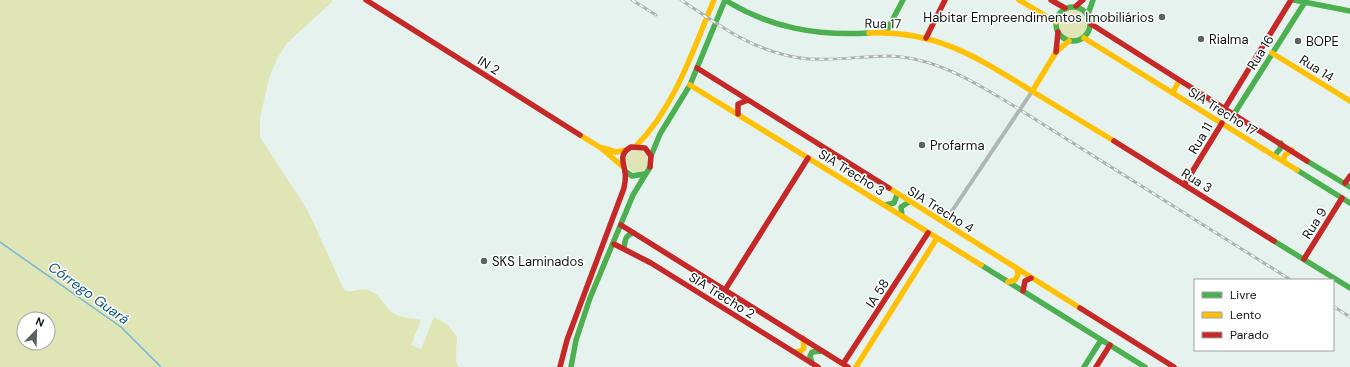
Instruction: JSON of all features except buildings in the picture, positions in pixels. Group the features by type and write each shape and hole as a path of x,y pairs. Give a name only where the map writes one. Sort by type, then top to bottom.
{"main road":[{"name":"IN 2","path":"366,0 601,148 624,168"},
{"path":"560,367 567,340 624,188 624,168 622,158 626,150 636,146 650,132 681,80 714,0"},
{"path":"571,367 571,354 578,333 621,225 638,185 651,166 651,156 660,134 690,85 725,0"},
{"name":"Rua 17","path":"725,0 757,18 784,27 834,34 886,32 926,38 958,48 979,58 1033,90"},
{"path":"886,32 903,0"},
{"path":"926,38 945,0"},
{"path":"1019,0 1056,22"},
{"path":"1051,0 1065,8"},
{"path":"1056,52 1058,32 1056,22 1059,14 1065,8 1076,6 1083,0"},
{"path":"1033,90 1056,52 1069,41 1084,38 1089,32 1091,24 1088,14 1093,0"},
{"name":"Rua 16","path":"1225,108 1291,0"},
{"path":"1294,0 1350,10"},
{"name":"Rua 16","path":"1234,114 1305,2"},
{"path":"1076,6 1088,14"},
{"path":"1282,15 1290,16 1291,24"},
{"name":"SIA Trecho 17","path":"1091,24 1179,81 1225,108 1347,185"},
{"path":"1058,32 1069,41"},
{"name":"SIA Trecho 17","path":"1084,38 1350,203"},
{"name":"Rua 14","path":"1272,53 1350,101"},
{"name":"SIA Trecho 4","path":"697,68 908,202 1174,367"},
{"path":"1173,92 1179,81"},
{"name":"SIA Trecho 3","path":"690,85 1145,367"},
{"name":"Rua 3","path":"1033,90 1350,288"},
{"path":"1232,96 1231,102 1233,104 1240,104"},
{"path":"738,114 738,104 748,100"},
{"name":"Rua 11","path":"1184,185 1222,123"},
{"path":"1274,156 1281,143"},
{"path":"636,146 645,149 651,156"},
{"name":"IN 2","path":"601,148 616,152 626,150"},
{"path":"1283,161 1285,155 1292,150"},
{"path":"725,290 808,158"},
{"path":"624,168 636,176 645,174"},
{"path":"1347,185 1350,176"},
{"path":"884,205 894,203 897,194"},
{"name":"Rua 9","path":"1304,259 1342,198"},
{"path":"902,216 902,207 908,202"},
{"path":"621,225 846,365"},
{"name":"IA 58","path":"846,365 850,355 928,232"},
{"path":"624,248 625,238 629,234 634,233"},
{"name":"IA 58","path":"856,367 937,238"},
{"name":"SIA Trecho 2","path":"614,244 624,248 818,367"},
{"path":"1008,282 1015,280 1018,275 1017,269"},
{"path":"1023,291 1025,281 1031,278"},
{"path":"889,294 898,300"},
{"path":"794,352 801,352 804,349 806,344 803,338"},
{"path":"1084,367 1101,340"},
{"path":"1096,367 1110,345"},
{"path":"812,363 810,356 812,352 823,351"},
{"path":"850,355 860,361"}],"street":[{"path":"944,223 1033,90"}],"green space":[{"path":"0,0 332,0 332,2 287,43 278,57 269,78 260,118 260,137 308,211 344,290 368,290 377,295 396,315 421,320 411,345 421,349 434,317 447,324 457,336 456,362 459,367 0,367"},
{"path":"1074,9 1085,13 1089,24 1085,35 1074,39 1063,35 1059,24 1063,13"},
{"path":"633,150 641,150 648,157 648,165 641,172 633,172 626,165 626,157"}],"waterway":[{"name":"Córrego Guará","path":"0,242 121,327 161,367"}],"railway":[{"path":"632,0 656,15"},
{"path":"681,0 718,25 743,39 770,51 798,58 810,59 837,59 876,56 906,57 939,66 970,80 1289,279"},
{"path":"1334,307 1350,317"}],"traffic: fast":[{"path":"725,0 742,10 759,17 777,24 794,28 831,33 869,33"},
{"path":"651,156 660,134 690,85 725,0"},
{"path":"886,32 903,0"},
{"path":"1088,14 1093,0"},
{"path":"1294,0 1350,11"},
{"path":"1234,114 1305,2"},
{"path":"1070,7 1076,7 1080,8 1087,14 1090,24 1089,31 1083,38 1076,41 1070,41 1066,40 1059,34 1056,27 1056,21 1057,17 1063,10 1070,7"},
{"path":"1274,156 1280,149 1281,143"},
{"path":"1307,161 1350,187"},
{"path":"571,367 576,340 590,298 633,195 650,167"},
{"path":"1297,170 1350,203"},
{"path":"625,171 632,176 644,174"},
{"path":"885,205 894,203 897,195"},
{"path":"902,216 901,207 909,202"},
{"path":"624,248 625,240 634,233"},
{"path":"1274,241 1350,288"},
{"path":"981,265 1145,367"},
{"path":"1084,367 1101,340"},
{"path":"812,363 810,356 812,352 822,351"}],"traffic: slow":[{"path":"636,146 650,131 672,96 682,77 714,0"},
{"path":"1019,0 1056,22"},
{"path":"869,33 893,33 915,36 954,48 992,67 1114,141"},
{"path":"1084,38 1297,170"},
{"path":"1033,90 1056,52 1069,41"},
{"path":"1272,53 1350,101"},
{"path":"1173,92 1179,81"},
{"path":"690,85 981,265"},
{"path":"580,135 601,148 622,166"},
{"path":"603,148 616,152 626,150"},
{"path":"1283,161 1285,155 1292,150"},
{"path":"889,188 1080,308"},
{"path":"856,367 937,238"},
{"path":"1008,282 1015,280 1018,275 1017,269"},
{"path":"795,352 801,351 804,348 803,338"}],"traffic: jam":[{"path":"366,0 580,135"},
{"path":"926,38 945,0"},
{"path":"1051,0 1065,8"},
{"path":"1076,6 1083,0"},
{"path":"1225,108 1291,0"},
{"path":"1091,24 1307,161"},
{"path":"1056,52 1058,32"},
{"path":"697,68 889,188"},
{"path":"738,114 738,104 748,100"},
{"path":"1184,185 1222,123"},
{"path":"1114,141 1274,241"},
{"path":"560,367 567,340 624,188 625,176 623,155 631,147 645,148 651,156 650,167"},
{"path":"725,290 808,158"},
{"path":"1345,183 1350,176"},
{"path":"1304,259 1342,198"},
{"path":"621,225 848,367"},
{"path":"843,364 928,233"},
{"path":"614,244 651,263 818,367"},
{"path":"1023,291 1025,281 1031,278"},
{"path":"1080,308 1174,367"},
{"path":"1096,367 1110,345"}],"place":[{"name":"Habitar Empreendimentos Imobiliários","path":"1162,17"},
{"name":"Rialma","path":"1201,39"},
{"name":"BOPE","path":"1298,41"},
{"name":"Profarma","path":"922,145"},
{"name":"SKS Laminados","path":"484,261"}]}
